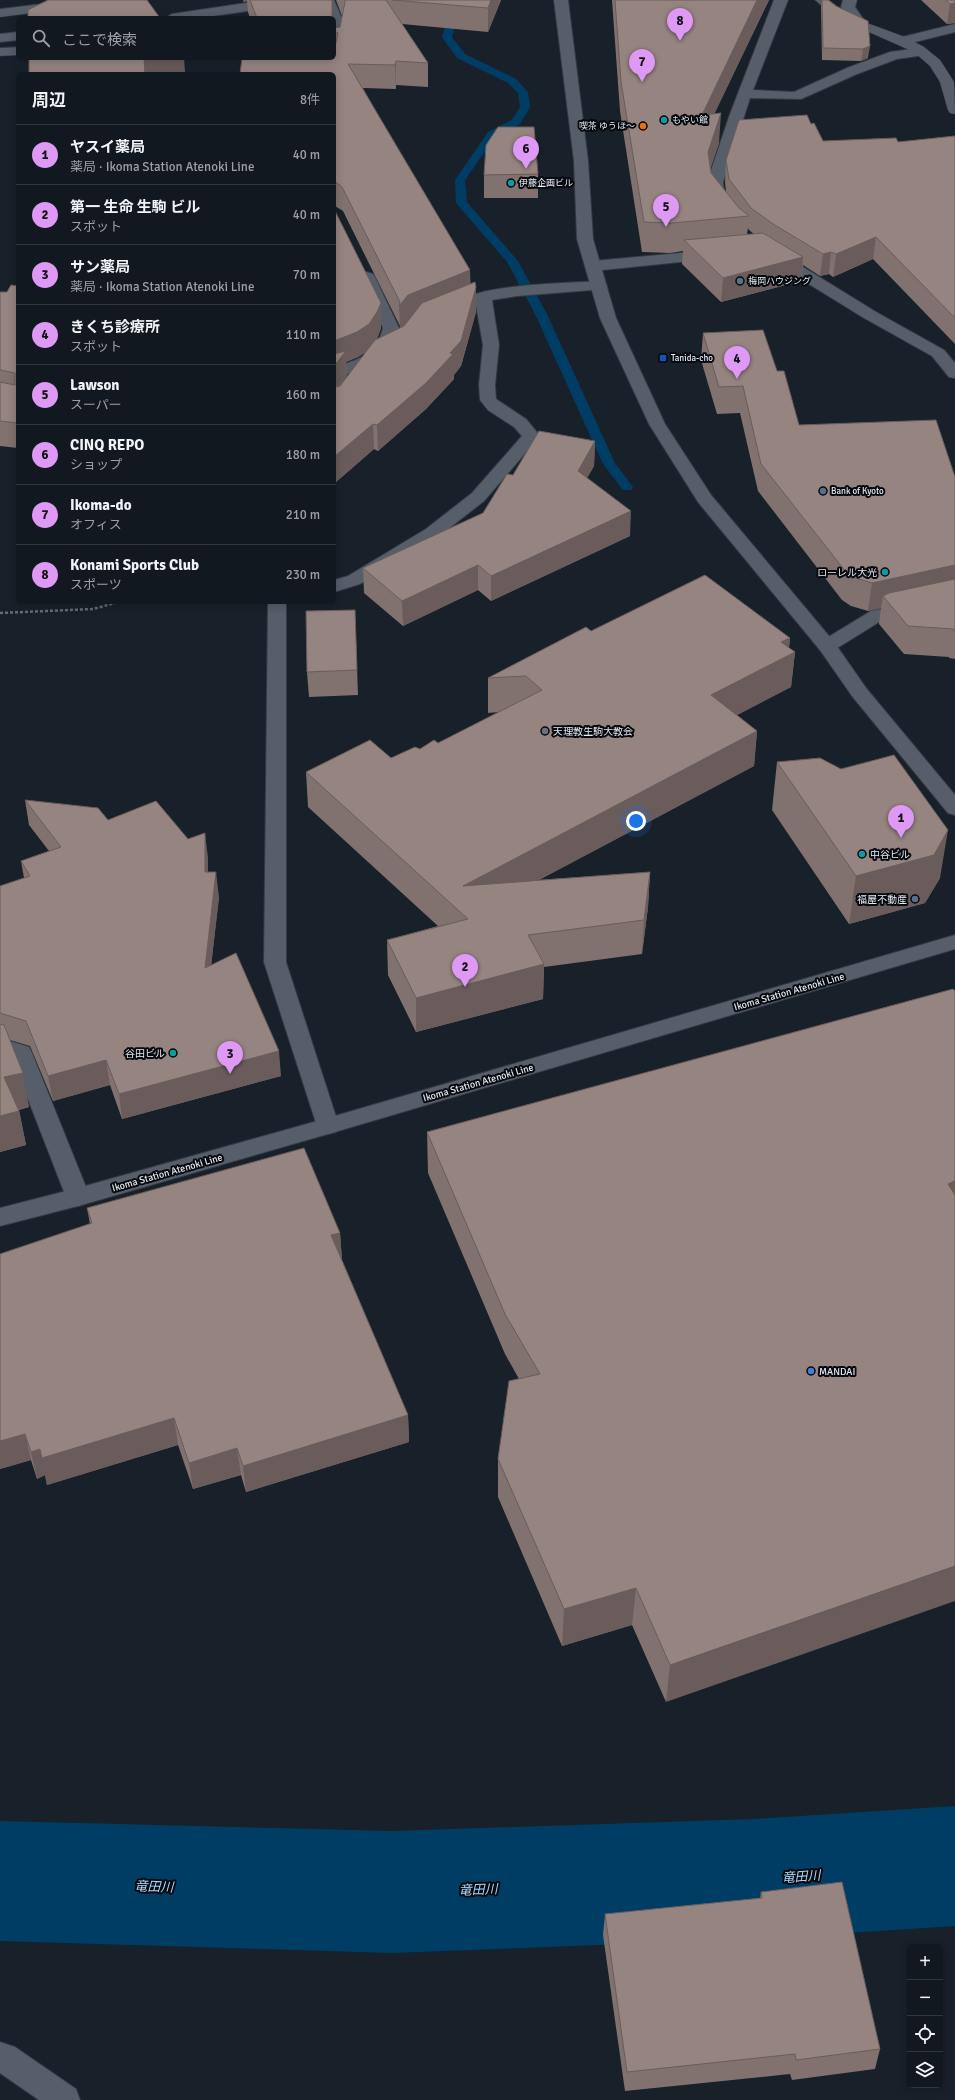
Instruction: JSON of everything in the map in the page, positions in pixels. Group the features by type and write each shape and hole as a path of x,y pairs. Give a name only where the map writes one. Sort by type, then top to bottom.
{"street":[{"path":"187,16 295,0"},
{"path":"327,0 334,16"},
{"path":"561,0 582,161 585,239 608,318 657,424 704,498 828,646 859,692 955,808"},
{"path":"730,218 718,202 715,182 746,94 782,0"},
{"path":"850,0 848,7 859,23"},
{"path":"336,21 338,26 336,36"},
{"path":"903,41 955,28"},
{"path":"0,38 16,36"},
{"path":"746,94 796,96 852,71 895,55 920,52"},
{"path":"764,250 870,316 938,353 955,372"},
{"path":"593,266 726,254"},
{"path":"351,385 387,343 391,328 360,263"},
{"path":"456,308 483,297 512,292 565,290 599,286"},
{"path":"336,585 354,580 432,533 478,497 531,436 520,423 494,406 488,400 487,385 491,345 483,297"},
{"path":"336,373 386,354 398,346 402,341"},
{"path":"938,353 955,345"},
{"path":"828,646 878,615 935,600 955,598"},
{"path":"277,604 275,962 328,1126"},
{"name":"Ikoma Station Atenoki Line","path":"0,1217 78,1198 955,942"},
{"path":"0,1046 21,1053 78,1198"},
{"path":"0,2057 4,2058 65,2100"}],"lane":[{"path":"0,13 104,0"},
{"path":"821,0 844,17 903,41 932,59 945,76 955,110"},
{"path":"0,52 16,51"}],"path":[{"path":"0,613 93,609 112,604"}],"building":[{"path":"48,0 147,0 159,16 28,16 28,10"},
{"path":"250,0 332,0 332,16 256,16"},
{"path":"345,0 386,0 428,63 396,61 395,65 348,64 470,270 408,295 399,306 400,302 342,187 336,182 336,72 240,72 242,60 336,60 336,42 338,33 336,32 336,28 340,27"},
{"path":"392,0 491,0 488,8"},
{"path":"615,0 757,0 702,115 721,113 708,152 711,173 739,208 749,216 672,223 644,222 621,82"},
{"path":"822,0 828,0 836,6 868,21 870,46 863,49 823,48"},
{"path":"946,0 955,0 955,3 950,4"},
{"path":"29,60 144,60 145,72 29,72"},
{"path":"807,115 811,124 814,123 823,141 896,138 898,142 955,136 955,318 876,237 836,254 831,252 823,254 773,224 751,208 729,179 726,160 739,120"},
{"path":"498,127 534,127 538,174 484,175 486,145"},
{"path":"336,213 381,303 369,324 357,332 336,340"},
{"path":"763,233 803,257 723,278 684,240"},
{"path":"475,282 476,287 461,341 450,353 453,354 426,383 377,425 373,424 336,455 336,387 340,386 375,340 404,326 422,303"},
{"path":"11,285 16,286 16,423 0,421 0,382 15,385 15,373 0,370 0,292 7,292"},
{"path":"763,330 777,371 784,371 799,425 936,420 955,477 955,565 872,583 855,578 846,572 761,464 743,386 719,387 703,333"},
{"path":"346,351 336,364 336,354"},
{"path":"539,431 595,441 578,471 631,511 491,576 478,565 402,601 363,568 483,513 507,474 513,475"},
{"path":"705,575 790,638 781,642 795,652 711,695 757,731 463,886 650,872 644,920 528,935 544,964 416,998 387,940 468,919 306,772 370,740 391,758 415,747 420,749 434,740 438,743 542,690 526,676 488,678 586,627 591,631"},
{"path":"955,579 955,631 954,629 908,626 883,596 889,593"},
{"path":"355,610 357,670 307,672 306,611"},
{"path":"894,755 948,830 934,855 856,876 777,762 820,758 841,769"},
{"path":"25,800 98,808 108,820 156,801 188,839 205,833 205,872 216,872 205,968 236,953 279,1051 119,1094 106,1060 48,1076 26,1021 0,1013 0,886 30,876 21,861 61,847"},
{"path":"953,989 955,991 955,1181 948,1184 955,1195 955,1566 670,1665 636,1588 564,1609 498,1459 509,1381 540,1374 505,1314 427,1132"},
{"path":"0,1024 4,1025 23,1073 4,1077 19,1111 0,1116"},
{"path":"304,1148 340,1233 331,1235 408,1415 243,1466 237,1448 189,1463 174,1418 42,1458 40,1449 31,1452 25,1434 0,1441 0,1254 92,1223 87,1208"},
{"path":"842,1882 880,2049 796,2060 795,2054 627,2072 605,1914 762,1898 761,1892"}],"waterway":[{"path":"470,0 453,14 447,37 461,56 512,81 523,92 525,107 516,122 492,134 460,180 462,203 512,261 541,314 609,464 627,487"},
{"name":"竜田川","path":"0,1881 392,1892 753,1879 955,1866"}],"place":[{"name":"Konami Sports Club","path":"680,41"},
{"name":"Ikoma-do","path":"642,82"},
{"name":"もやい館","path":"664,120"},
{"name":"喫茶 ゆうほ～","path":"643,126"},
{"name":"CINQ REPO","path":"526,169"},
{"name":"伊藤企画ビル","path":"511,183"},
{"name":"Lawson","path":"666,227"},
{"name":"梅岡ハウジング","path":"740,281"},
{"name":"Tanida-cho","path":"663,358"},
{"name":"きくち診療所","path":"737,379"},
{"name":"Bank of Kyoto","path":"823,491"},
{"name":"ローレル大光","path":"885,572"},
{"name":"天理教生駒大教会","path":"545,731"},
{"name":"ヤスイ薬局","path":"901,838"},
{"name":"中谷ビル","path":"862,854"},
{"name":"福屋不動産","path":"915,899"},
{"name":"第一 生命 生駒 ビル","path":"465,987"},
{"name":"谷田ビル","path":"173,1053"},
{"name":"サン薬局","path":"230,1074"},
{"name":"MANDAI","path":"811,1371"}]}
